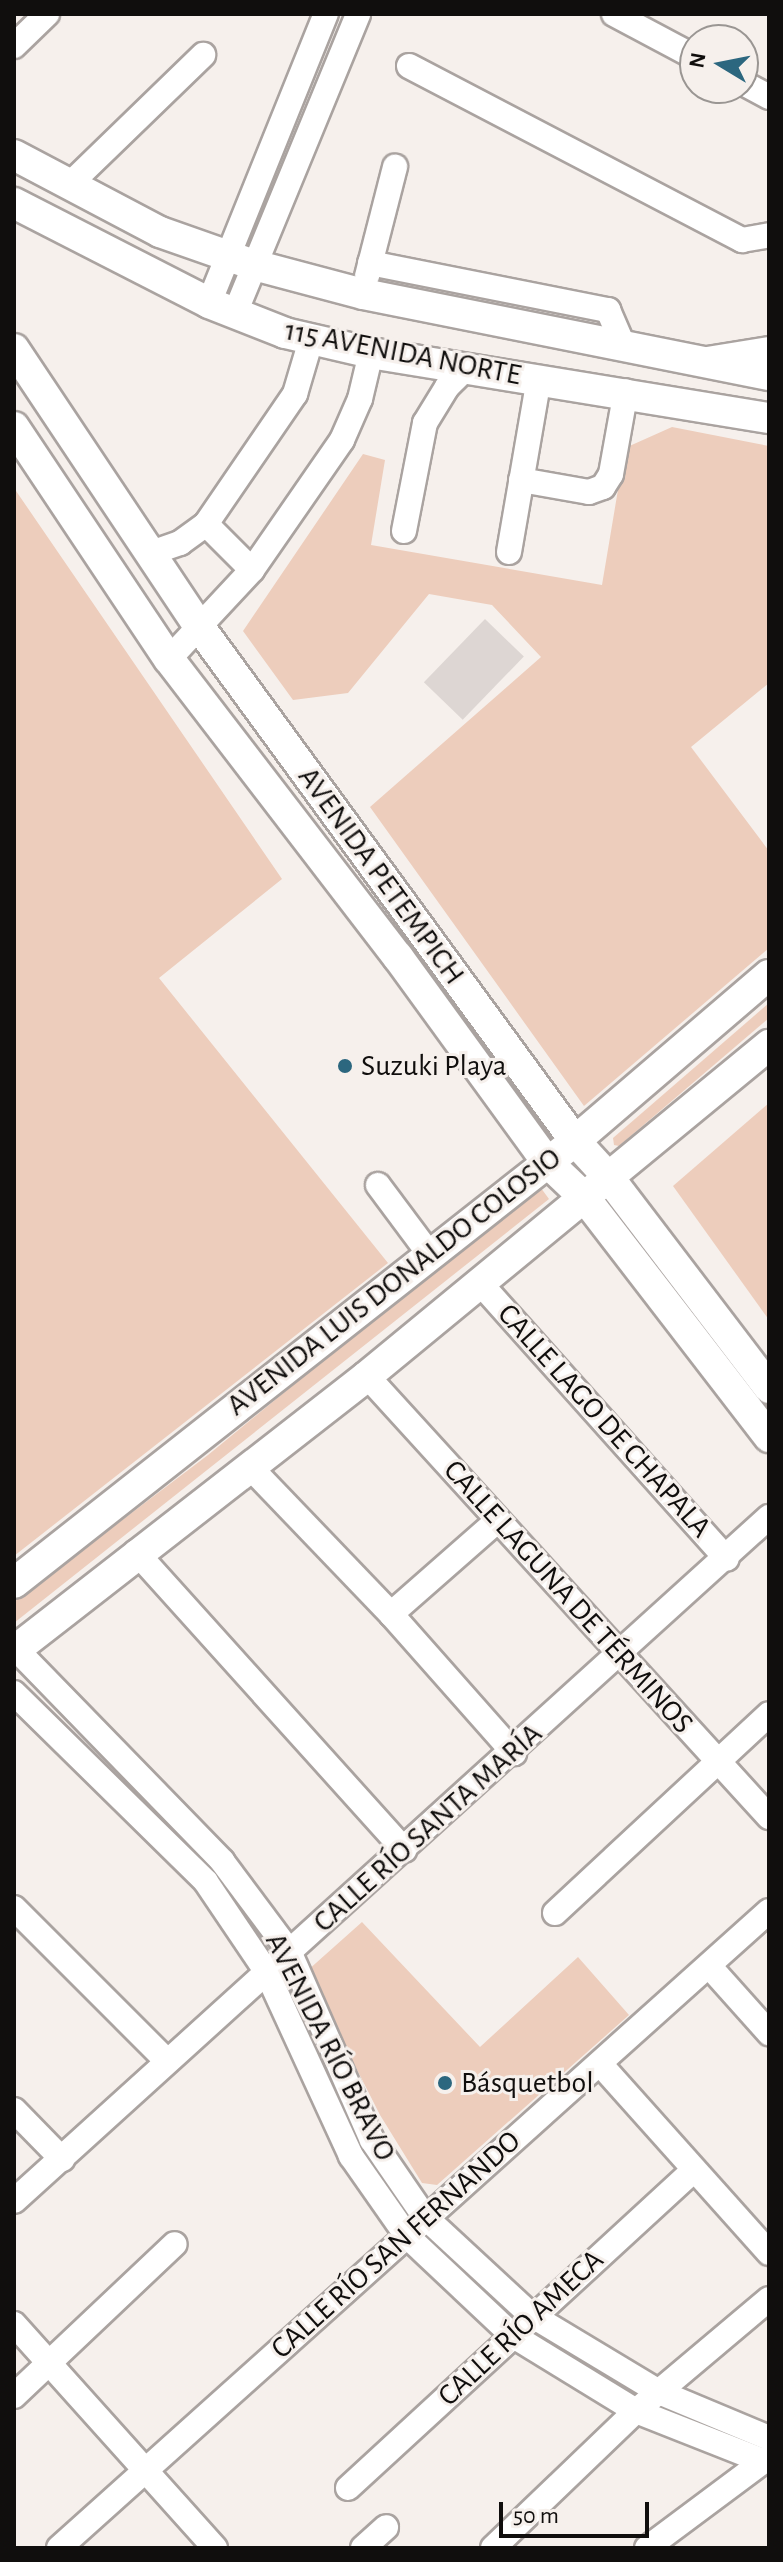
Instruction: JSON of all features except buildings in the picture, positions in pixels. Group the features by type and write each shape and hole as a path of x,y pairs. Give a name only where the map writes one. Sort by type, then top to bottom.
{"main road":[{"name":"115 AVENIDA NORTE","path":"14,155 160,232 241,260 363,294 769,375"},
{"name":"115 AVENIDA NORTE","path":"14,203 222,308 311,340 371,353 626,391 769,418"},
{"path":"467,367 479,317"},
{"name":"AVENIDA PETEMPICH","path":"14,349 201,629 575,1141 610,1179 769,1388"},
{"name":"AVENIDA PETEMPICH","path":"14,427 169,659 398,957 546,1161 585,1198 769,1437"},
{"name":"AVENIDA LUIS DONALDO COLOSIO","path":"14,1583 575,1141 769,975"},
{"name":"AVENIDA LUIS DONALDO COLOSIO","path":"15,1650 136,1552 367,1376 769,1045"}],"street":[{"path":"14,46 47,14"},
{"path":"222,308 326,14"},
{"path":"241,260 358,14"},
{"path":"614,14 679,49"},
{"path":"69,185 203,55"},
{"path":"409,66 742,240 769,235"},
{"path":"363,294 395,167"},
{"path":"370,263 608,310 624,347"},
{"path":"151,553 180,543 206,524 295,394 311,340"},
{"path":"697,361 769,349"},
{"path":"169,659 201,629 252,570 342,440 360,399 371,353"},
{"path":"404,531 425,423 447,387 467,367"},
{"path":"509,552 539,379"},
{"path":"521,480 589,492 603,487 611,474 626,391"},
{"path":"206,524 252,570"},
{"path":"378,1185 431,1256"},
{"name":"CALLE LAGO DE CHAPALA","path":"480,1283 727,1559"},
{"name":"CALLE LAGUNA DE TÉRMINOS","path":"367,1376 769,1817"},
{"path":"250,1467 391,1614 514,1753"},
{"name":"CALLE RÍO SANTA MARÍA","path":"14,2201 266,1971 514,1753 769,1517"},
{"path":"391,1614 497,1521"},
{"path":"136,1552 404,1850"},
{"name":"AVENIDA RÍO BRAVO","path":"15,1650 222,1861 289,1951 372,2140 424,2216 531,2315 767,2452"},
{"name":"AVENIDA RÍO BRAVO","path":"14,1693 206,1882 266,1971 351,2156 407,2236 512,2335 636,2411 767,2452"},
{"path":"555,1913 769,1714"},
{"path":"14,1908 167,2061"},
{"name":"CALLE RÍO SAN FERNANDO","path":"59,2548 407,2236 424,2216 601,2065 769,1911"},
{"path":"710,1967 769,2033"},
{"path":"601,2065 769,2253"},
{"path":"14,2110 62,2159"},
{"name":"CALLE RÍO AMECA","path":"348,2488 531,2315 694,2170"},
{"path":"14,2396 175,2244"},
{"path":"493,2548 636,2411 769,2299"},
{"path":"14,2324 52,2362 215,2548"},
{"path":"647,2548 767,2452"},
{"path":"363,2548 386,2527"}],"shaded area":[{"path":"672,427 769,446 769,683 691,747 769,851 769,948 584,1106 370,807 541,657 492,605 429,594 348,693 293,700 243,631 363,454 385,460 371,545 602,585 625,448"},
{"path":"14,488 282,879 159,978 388,1263 14,1556"},
{"path":"769,1003 769,1018 619,1146 614,1145 613,1138"},
{"path":"769,1103 769,1320 673,1186"},
{"path":"538,1184 549,1199 14,1623 14,1602 208,1455"},
{"path":"362,1922 480,2047 578,1957 629,2015 437,2185 422,2183 380,2115 307,1971"}],"place":[{"name":"Suzuki Playa","path":"345,1066"},
{"name":"Básquetbol","path":"445,2083"}]}
